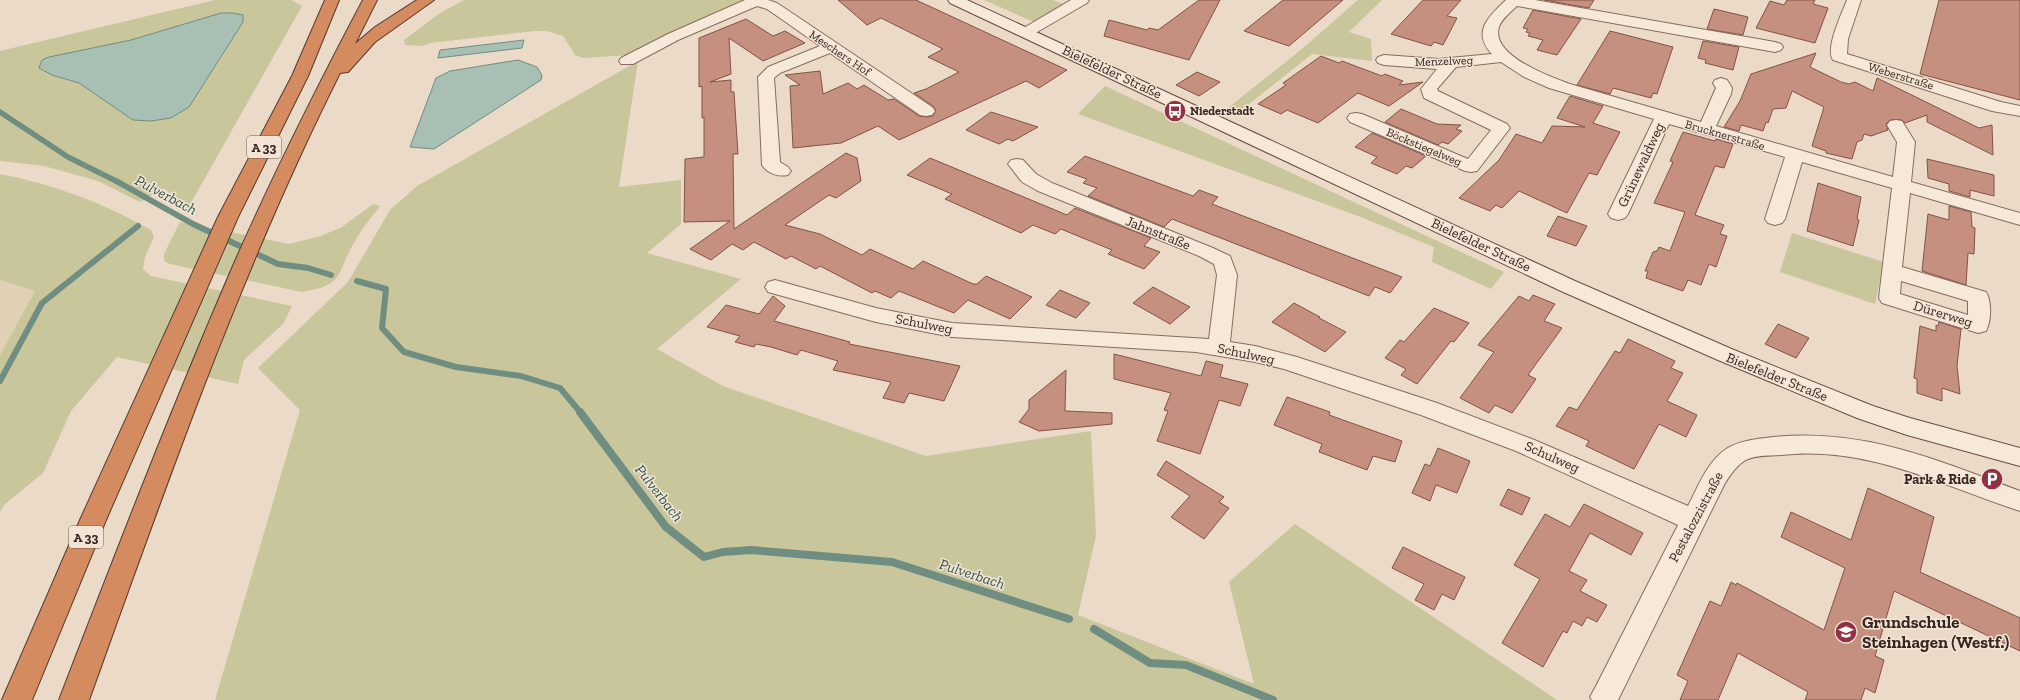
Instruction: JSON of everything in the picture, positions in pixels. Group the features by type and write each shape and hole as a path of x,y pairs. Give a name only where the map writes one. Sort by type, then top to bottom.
{"highway":[{"path":"300,76 332,0"},
{"name":"A 33","path":"18,700 93,520 228,217 300,76 345,0"},
{"name":"A 33","path":"74,700 193,384 261,223 330,74 370,0"},
{"path":"312,114 343,67 357,52 400,16 428,0"}],"street":[{"name":"Bielefelder Straße","path":"955,0 1028,32 1568,286 1746,364 1864,412 1907,426 2020,458"},
{"path":"1028,32 1082,0"},
{"name":"Brucknerstraße","path":"1775,48 1515,0 1495,20 1490,29 1491,38 1495,46 1505,58 1524,70 1550,83 1706,130 2020,219"},
{"name":"Weberstraße","path":"1854,0 1840,38 1839,57 1998,107 2020,111"},
{"path":"627,61 673,37 753,1"},
{"name":"Meschers Hof","path":"753,1 772,6 926,111"},
{"path":"782,171 771,166 766,77 774,70 831,47"},
{"name":"Menzelweg","path":"1384,60 1425,64 1505,58"},
{"name":"Böckstiegelweg","path":"1356,118 1471,167 1501,128 1430,94 1429,89 1451,63"},
{"path":"1706,130 1723,94 1724,88 1721,83"},
{"name":"Grünewaldweg","path":"1618,214 1664,117"},
{"path":"1892,271 1906,142 1896,125"},
{"path":"1775,219 1796,155"},
{"name":"Jahnstraße","path":"1017,164 1029,178 1045,187 1206,252 1222,261 1227,275 1219,347"},
{"name":"Schulweg","path":"775,287 876,315 952,330 1188,343 1219,347 1289,363 1429,409 1524,445 1692,520"},
{"name":"Pestalozzistraße","path":"1605,697 1692,520 1715,477 1725,464 1739,454 1778,445 1801,443 1843,445 1871,450 1937,471 2020,501"}],"shaded area":[{"path":"215,0 291,0 302,6 187,210 164,188 140,202 98,181 44,166 0,161 0,51"},
{"path":"464,0 744,1 629,55 583,58 575,55 563,36 547,31 535,31 430,43 423,46 405,45 404,40 440,13"},
{"path":"984,0 1053,0 1066,5 1036,23"},
{"path":"1358,0 1382,0 1349,32 1371,39 1372,61 1312,54 1234,116 1224,111 1302,49"},
{"path":"221,13 243,15 243,22 189,107 171,118 151,121 133,120 79,83 52,75 39,68 42,60 49,57 131,40"},
{"path":"524,40 522,48 438,58 440,50"},
{"path":"518,60 537,67 542,75 541,80 434,149 410,147 436,78 450,71"},
{"path":"638,61 619,187 681,180 681,224 647,253 741,279 657,349 723,386 926,456 1091,431 1096,536 1078,615 1254,684 1229,582 1295,524 1557,700 215,700 300,410 258,368 348,282 390,210 417,186"},
{"path":"1105,86 1504,272 1491,289 1432,262 1434,247 1358,216 1078,114"},
{"path":"0,174 39,183 97,203 151,230 154,237 145,257 143,269 151,276 292,306 283,324 244,360 238,384 117,357 71,411 43,473 4,505 0,512 0,355 35,291 0,280"},
{"path":"373,204 380,206 358,236 338,276 326,286 316,289 302,292 170,264 164,261 164,254 180,222 289,244 321,236 342,227"},
{"path":"1792,233 1884,262 1875,304 1780,272"},
{"path":"0,280 35,291 0,355"}],"building":[{"path":"838,0 916,0 1067,70 1039,88 1026,81 899,140 878,126 841,143 793,148 790,86 800,85 785,75 820,71 823,94 848,83 857,89 864,85 888,100 894,99 919,116 926,117 933,116 936,110 933,106 914,93 926,89 959,72 928,57 943,49 881,18 867,25"},
{"path":"1199,0 1220,0 1189,60 1104,36 1109,20 1147,30 1149,28 1158,30"},
{"path":"1283,0 1343,0 1289,46 1244,31"},
{"path":"1423,0 1461,0 1447,16 1457,18 1443,45 1434,42 1431,46 1391,34"},
{"path":"1544,0 1594,0 1589,8"},
{"path":"1787,0 1815,0 1813,4 1828,8 1815,43 1756,28 1770,1 1784,5"},
{"path":"1939,0 2020,0 2020,100 1920,74"},
{"path":"1714,9 1748,17 1743,35 1707,29"},
{"path":"1533,10 1581,19 1557,55 1537,50 1543,40 1528,36 1530,33 1526,32 1528,29 1523,28"},
{"path":"746,19 773,36 785,31 805,43 763,61 729,38 731,74 710,82 731,80 731,92 734,92 738,154 733,154 734,229 846,153 857,158 861,181 836,198 829,195 785,225 820,234 862,255 870,249 913,269 923,261 973,284 977,284 986,276 1032,297 1010,319 968,300 954,313 899,291 891,298 875,291 872,293 820,266 816,269 791,256 786,259 754,242 743,250 732,244 711,260 690,249 730,221 684,222 685,159 704,157 702,86 699,87 699,38"},
{"path":"1610,31 1673,47 1657,94 1653,93 1651,98 1613,88 1610,94 1577,85"},
{"path":"1703,41 1739,47 1733,70 1705,63 1706,60 1698,58"},
{"path":"1816,53 1810,67 1841,82 1849,84 1855,82 1873,91 1877,78 1979,128 1992,125 1993,155 1927,122 1927,115 1905,123 1902,120 1890,120 1886,124 1888,130 1871,136 1864,134 1862,140 1857,142 1852,159 1826,153 1826,151 1812,146 1824,107 1792,91 1786,108 1773,109 1768,123 1766,122 1763,131 1741,125 1739,131 1724,127 1740,101 1751,74"},
{"path":"1321,56 1339,63 1342,61 1382,76 1385,74 1403,81 1399,85 1423,82 1389,106 1358,93 1318,123 1287,110 1281,114 1258,104 1286,85 1283,83"},
{"path":"1197,72 1220,82 1199,96 1176,85"},
{"path":"1570,96 1603,106 1593,123 1620,132 1597,175 1589,173 1567,213 1519,191 1502,208 1496,205 1490,211 1459,198 1499,160 1516,134 1542,143 1552,126 1585,127 1557,118"},
{"path":"1401,109 1437,124 1461,125 1456,129 1462,131 1448,144 1442,142 1438,145 1385,122"},
{"path":"991,112 1038,127 1013,141 1008,139 999,144 966,130"},
{"path":"1683,132 1715,141 1716,139 1733,144 1724,168 1715,166 1695,215 1724,225 1720,234 1727,236 1716,267 1709,264 1701,285 1688,280 1683,291 1646,278 1648,271 1645,271 1653,252 1657,251 1659,247 1670,251 1685,212 1654,203 1673,162 1670,161"},
{"path":"1372,133 1426,156 1412,168 1406,166 1397,174 1371,163 1377,157 1355,147"},
{"path":"1085,156 1193,196 1199,190 1218,197 1212,204 1402,277 1390,293 1375,287 1369,296 1172,219 1164,227 1088,196 1097,188 1083,183 1087,179 1067,172"},
{"path":"930,158 1067,215 1075,208 1151,238 1144,246 1160,252 1144,269 1108,254 1112,250 1061,229 1055,234 1033,225 1021,233 945,199 952,194 907,175"},
{"path":"1927,159 1994,175 1994,196 1970,190 1970,197 1949,191 1949,184 1928,178"},
{"path":"1818,183 1861,197 1857,219 1859,220 1853,246 1807,231"},
{"path":"1949,206 1971,212 1972,227 1975,228 1974,254 1968,253 1966,285 1922,271 1928,214 1949,220"},
{"path":"1558,216 1587,226 1576,246 1547,236"},
{"path":"1153,287 1190,307 1170,324 1133,303"},
{"path":"1060,290 1090,303 1076,318 1046,305"},
{"path":"1533,295 1555,304 1544,321 1562,328 1528,375 1536,379 1523,398 1512,413 1495,405 1489,413 1460,398 1494,352 1478,345 1519,296 1529,301"},
{"path":"773,296 785,306 774,321 850,342 849,344 960,366 944,401 909,393 904,403 883,398 891,382 833,370 838,361 801,350 797,355 771,347 756,344 754,347 735,342 740,336 707,327 726,305 759,314"},
{"path":"1294,303 1346,332 1325,352 1272,322"},
{"path":"1434,308 1469,323 1454,342 1451,341 1417,384 1401,375 1406,369 1385,358 1400,340 1404,342"},
{"path":"1939,322 1961,329 1957,366 1960,394 1942,388 1942,401 1917,393 1917,379 1914,378 1920,326 1936,331 1936,325 1938,326"},
{"path":"1778,324 1809,338 1796,358 1765,344"},
{"path":"1628,339 1675,361 1671,368 1683,373 1667,401 1697,415 1686,437 1659,424 1634,469 1586,446 1589,441 1556,426 1569,407 1577,410 1615,351 1620,353"},
{"path":"1114,354 1201,376 1206,361 1223,365 1220,377 1248,384 1240,406 1219,400 1200,454 1157,441 1168,411 1164,410 1171,393 1114,379"},
{"path":"1066,370 1065,411 1112,413 1112,424 1039,431 1019,422 1029,409 1029,400"},
{"path":"1287,397 1330,412 1329,415 1402,441 1395,462 1373,456 1367,470 1319,452 1322,444 1274,425"},
{"path":"1438,448 1470,461 1457,493 1436,485 1430,501 1412,493 1425,464 1430,466"},
{"path":"1166,461 1224,497 1219,502 1229,508 1204,539 1171,517 1190,496 1157,475"},
{"path":"1868,488 1934,517 1920,572 2020,618 2020,651 1894,591 1875,656 1884,660 1875,693 1865,688 1861,700 1805,700 1808,692 1738,653 1718,700 1680,700 1688,681 1677,675 1710,601 1721,606 1731,582 1736,585 1737,583 1824,630 1845,568 1781,537 1791,512 1851,540"},
{"path":"1508,489 1530,498 1522,515 1500,505"},
{"path":"1584,504 1643,533 1631,555 1590,533 1569,571 1587,580 1580,591 1607,605 1597,622 1587,617 1582,626 1573,621 1567,633 1563,631 1543,667 1502,643 1540,579 1514,565 1545,514 1570,527"},
{"path":"1403,547 1465,577 1454,600 1442,594 1434,610 1415,600 1424,584 1392,568"}],"waterway":[{"name":"Pulverbach","path":"0,112 68,157 118,182"},
{"name":"Pulverbach","path":"118,182 193,224 278,264 308,268 331,275"},
{"path":"0,381 42,303 138,226"},
{"name":"Pulverbach","path":"357,281 386,289 382,328 404,352 456,367 521,376 560,388 581,413"},
{"name":"Pulverbach","path":"580,412 666,527 704,557 723,552 751,550 892,562 1069,619"},
{"name":"Pulverbach","path":"1094,629 1150,663 1186,665 1273,700"}],"place":[{"name":"Niederstadt","path":"1175,111"},
{"name":"Park & Ride","path":"1992,479"},
{"name":"Grundschule Steinhagen (Westf.)","path":"1846,632"}]}
